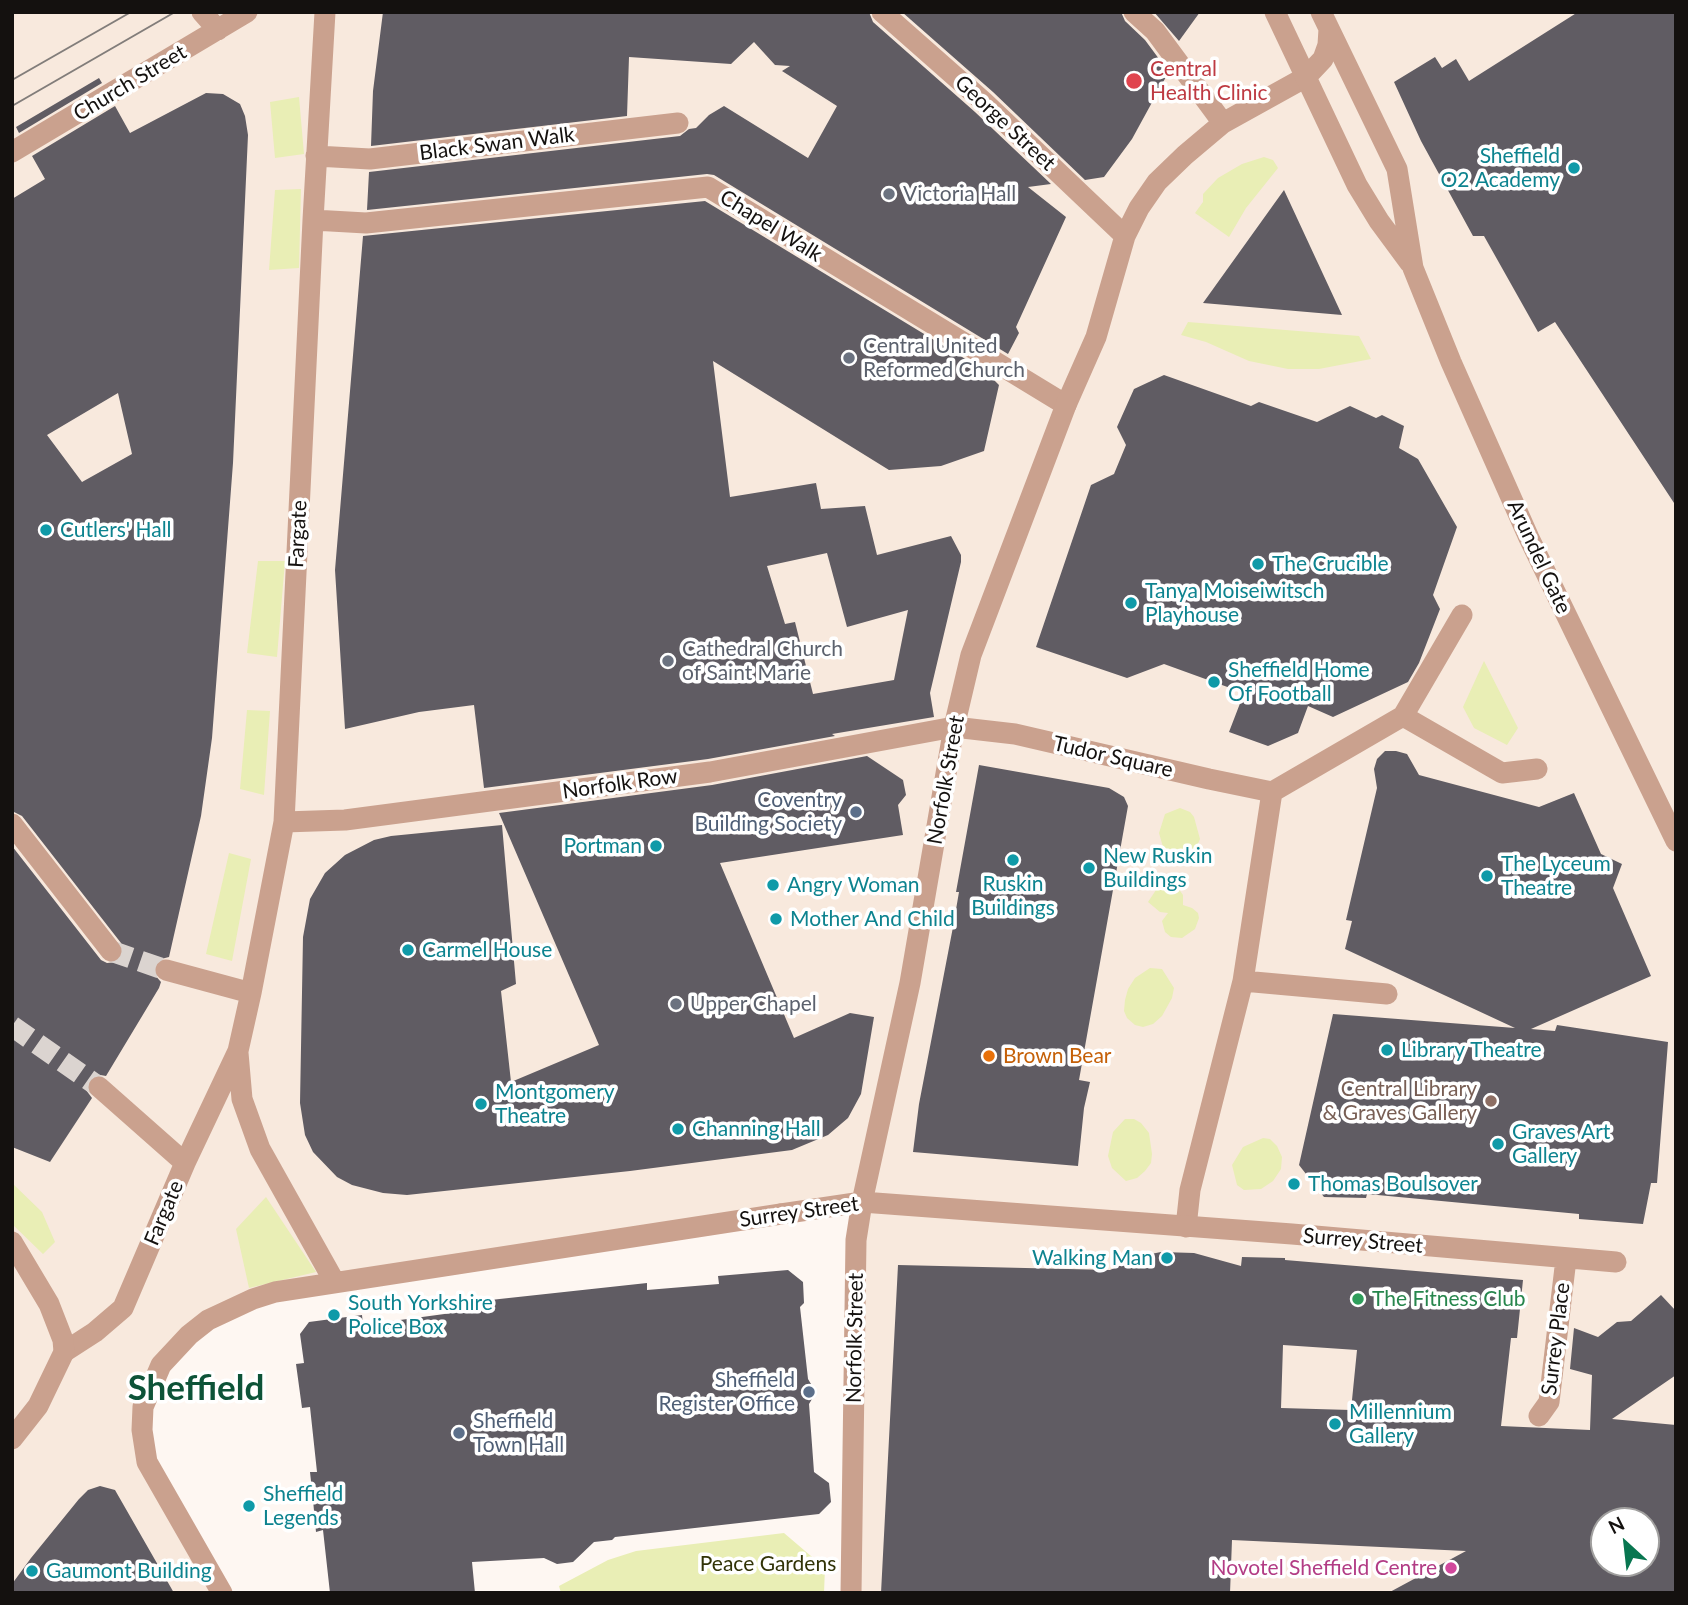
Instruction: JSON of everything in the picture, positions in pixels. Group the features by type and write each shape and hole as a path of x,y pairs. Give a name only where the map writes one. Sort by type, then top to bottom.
{"street":[{"path":"202,12 218,30"},
{"name":"Church Street","path":"12,152 247,12"},
{"name":"Fargate","path":"64,1352 95,1332 123,1308 185,1163 238,1051 251,993 284,822 325,12"},
{"name":"George Street","path":"882,12 984,102 1125,236"},
{"path":"1134,12 1155,31 1223,123"},
{"name":"Arundel Gate","path":"1275,12 1357,185 1413,268"},
{"path":"1306,77 1322,59 1328,45 1325,20"},
{"name":"Arundel Gate","path":"1325,20 1397,169 1413,268 1451,362 1529,538 1676,841"},
{"name":"Norfolk Street","path":"851,1593 856,1240 910,983 954,727 971,655 1066,405 1096,337 1125,236 1139,208 1157,182 1223,123 1306,77"},
{"name":"Black Swan Walk","path":"316,156 370,159 678,123"},
{"name":"Chapel Walk","path":"313,220 366,223 708,187 1066,405"},
{"path":"1186,1227 1190,1190 1243,981 1272,792 1403,716 1462,615"},
{"path":"1403,716 1502,773 1537,769"},
{"name":"Norfolk Row","path":"284,822 345,820 710,772 954,727"},
{"name":"Tudor Square","path":"954,727 1015,734 1272,792"},
{"path":"12,824 111,951"},
{"path":"166,970 251,993"},
{"path":"1243,981 1387,994"},
{"name":"Fargate","path":"238,1051 242,1099 260,1149 334,1281"},
{"path":"99,1087 185,1163"},
{"name":"Surrey Street","path":"222,1593 147,1462 142,1430 143,1407 161,1365 189,1335 208,1320 253,1298 275,1292 862,1202 1616,1262"},
{"path":"12,1242 49,1304 64,1352 38,1406 12,1439"},
{"name":"Surrey Place","path":"1539,1416 1549,1402 1566,1259"}],"shaded area":[{"path":"12,12 1676,12 1676,1593 852,1593 862,1202 275,1292 175,1349 142,1430 222,1593 12,1593"}],"green space":[{"path":"299,97 304,154 275,158 270,102"},
{"path":"1264,157 1273,160 1278,168 1246,208 1229,237 1195,213 1203,202 1203,194 1218,178 1242,164"},
{"path":"301,189 299,268 269,270 275,190"},
{"path":"1188,322 1359,336 1371,359 1319,369 1288,369 1249,361 1206,342 1181,335"},
{"path":"258,561 285,561 277,657 247,653"},
{"path":"1484,661 1518,728 1507,745 1474,728 1463,707"},
{"path":"247,710 270,711 264,795 240,789"},
{"path":"1180,808 1194,817 1200,839 1193,855 1177,863 1165,854 1159,833 1165,814"},
{"path":"229,853 251,859 232,961 206,954"},
{"path":"1168,886 1178,888 1183,895 1183,905 1198,913 1195,929 1182,938 1171,937 1165,932 1162,921 1168,913 1160,912 1148,902 1156,890"},
{"path":"1150,968 1162,969 1174,988 1172,998 1162,1016 1153,1024 1143,1027 1135,1025 1127,1018 1124,1011 1125,1000 1135,978"},
{"path":"1125,1119 1134,1119 1141,1123 1149,1133 1152,1154 1151,1163 1145,1171 1137,1178 1126,1181 1112,1168 1108,1156 1113,1132"},
{"path":"1263,1138 1270,1139 1277,1146 1282,1157 1281,1169 1273,1181 1261,1189 1244,1190 1237,1185 1232,1165 1243,1147"},
{"path":"12,1183 42,1212 55,1242 43,1254 12,1224"},
{"path":"266,1197 316,1272 249,1288 236,1229"},
{"name":"Peace Gardens","path":"784,1533 825,1568 824,1593 561,1593 559,1586 608,1560 636,1551"}],"building":[{"path":"383,12 869,12 873,22 1051,184 1028,187 1066,217 1016,327 1019,333 1008,354 714,175 367,210 369,172 680,136 689,129 696,128 709,115 724,106 808,158 837,106 782,71 790,66 775,65 754,42 731,64 629,57 627,116 371,146 373,91"},
{"path":"902,12 1121,12 1125,21 1145,40 1165,67 1167,75 1132,139 1104,177 1085,180 993,92"},
{"path":"1154,12 1200,12 1179,41"},
{"name":"Sheffield O2 Academy","path":"1578,12 1676,12 1676,506 1555,322 1538,332 1484,236 1473,236 1421,141 1394,82 1435,57 1442,68 1456,59 1469,81"},
{"path":"99,78 102,83 19,133 16,127"},
{"path":"206,93 223,94 240,104 248,135 233,463 212,738 201,816 169,957 157,960 153,967 154,974 161,982 159,988 106,1076 95,1074 89,1079 86,1090 92,1098 50,1162 12,1147 12,846 101,960 107,963 118,962 123,957 124,950 22,816 12,811 12,199 45,179 32,156 115,106 130,133","holes":["118,393 132,454 82,482 47,435"]},
{"path":"1284,190 1342,315 1203,303"},
{"path":"705,201 995,377 994,380 999,385 984,451 941,466 889,470 713,361 730,497 816,483 821,509 865,506 877,555 951,536 961,555 961,562 930,693 934,717 708,759 484,788 474,705 419,712 345,729 335,570 363,236","holes":["827,553 847,627 908,610 894,680 813,694 795,622 785,624 767,566"]},
{"name":"The Crucible","path":"1164,375 1251,406 1259,402 1317,422 1350,406 1376,418 1382,415 1404,426 1399,448 1418,459 1457,527 1433,595 1440,609 1419,663 1408,682 1333,717 1308,706 1298,733 1268,746 1229,732 1244,693 1164,664 1127,678 1036,647 1091,485 1114,474 1126,445 1117,427 1134,389"},
{"path":"1385,751 1407,754 1419,775 1539,807 1574,793 1601,854 1622,864 1613,888 1651,976 1531,1029 1555,1031 1557,1025 1668,1042 1657,1183 1651,1183 1643,1224 1579,1219 1579,1214 1367,1194 1366,1198 1324,1197 1299,1165 1333,1014 1515,1028 1345,949 1352,921 1346,920 1377,788 1374,769 1377,759"},
{"path":"867,756 903,780 906,795 898,805 903,835 720,863 794,1038 850,1013 874,1017 861,1094 848,1118 828,1135 792,1150 407,1195 383,1193 352,1185 337,1177 313,1152 305,1135 300,1103 303,937 310,899 325,873 345,855 374,840 391,836 502,825 516,984 501,991 511,1082 599,1045 499,813 712,785"},
{"path":"979,765 1109,788 1124,797 1128,806 1079,1080 1090,1082 1084,1108 1078,1166 913,1152 919,1104 953,927 959,892 956,892"},
{"path":"1161,1252 1194,1253 1241,1266 1242,1257 1285,1258 1523,1280 1517,1338 1511,1338 1501,1426 1590,1430 1592,1375 1570,1369 1574,1328 1598,1337 1617,1322 1631,1321 1661,1295 1676,1311 1676,1375 1612,1419 1676,1425 1676,1593 1388,1593 1466,1551 1232,1540 1230,1593 881,1593 898,1265 1110,1270 1141,1256","holes":["1283,1345 1357,1350 1351,1410 1281,1408"]},
{"name":"Sheffield Town Hall","path":"788,1270 803,1282 804,1303 800,1307 808,1379 811,1384 812,1399 809,1404 814,1472 829,1483 831,1502 819,1514 615,1537 612,1540 594,1542 573,1562 557,1564 544,1558 472,1562 475,1593 330,1593 323,1530 316,1532 310,1472 317,1472 310,1407 302,1408 296,1364 304,1363 300,1334 309,1322 362,1315 363,1325 474,1310 472,1302 647,1283 647,1290 719,1284 718,1276"},
{"path":"100,1486 115,1490 174,1593 12,1593 12,1584 79,1499 88,1490"}],"tunnel":[{"path":"111,951 166,970"},
{"path":"12,1026 99,1087"}],"tram line":[{"path":"12,80 131,12"},
{"path":"12,106 175,12"}],"place":[{"name":"Central Health Clinic","path":"1134,81"},
{"name":"Sheffield O2 Academy","path":"1574,168"},
{"name":"Victoria Hall","path":"889,194"},
{"name":"Central United Reformed Church","path":"849,358"},
{"name":"Cutlers' Hall","path":"46,530"},
{"name":"The Crucible","path":"1258,564"},
{"name":"Tanya Moiseiwitsch Playhouse","path":"1131,603"},
{"name":"Cathedral Church of Saint Marie","path":"668,661"},
{"name":"Sheffield Home Of Football","path":"1214,682"},
{"name":"Coventry Building Society","path":"856,812"},
{"name":"Portman","path":"656,846"},
{"name":"Ruskin Buildings","path":"1013,860"},
{"name":"New Ruskin Buildings","path":"1089,868"},
{"name":"The Lyceum Theatre","path":"1487,876"},
{"name":"Angry Woman","path":"773,885"},
{"name":"Mother And Child","path":"776,919"},
{"name":"Carmel House","path":"408,950"},
{"name":"Upper Chapel","path":"676,1004"},
{"name":"Library Theatre","path":"1387,1050"},
{"name":"Brown Bear","path":"989,1056"},
{"name":"Central Library & Graves Gallery","path":"1491,1101"},
{"name":"Montgomery Theatre","path":"481,1104"},
{"name":"Channing Hall","path":"678,1129"},
{"name":"Graves Art Gallery","path":"1498,1144"},
{"name":"Thomas Boulsover","path":"1294,1184"},
{"name":"Walking Man","path":"1167,1258"},
{"name":"The Fitness Club","path":"1358,1299"},
{"name":"South Yorkshire Police Box","path":"334,1315"},
{"name":"Sheffield Register Office","path":"809,1392"},
{"name":"Millennium Gallery","path":"1335,1424"},
{"name":"Sheffield Town Hall","path":"459,1433"},
{"name":"Sheffield Legends","path":"249,1506"},
{"name":"Novotel Sheffield Centre","path":"1451,1568"},
{"name":"Gaumont Building","path":"32,1571"}],"district":[{"name":"Sheffield","path":"196,1389"}]}
